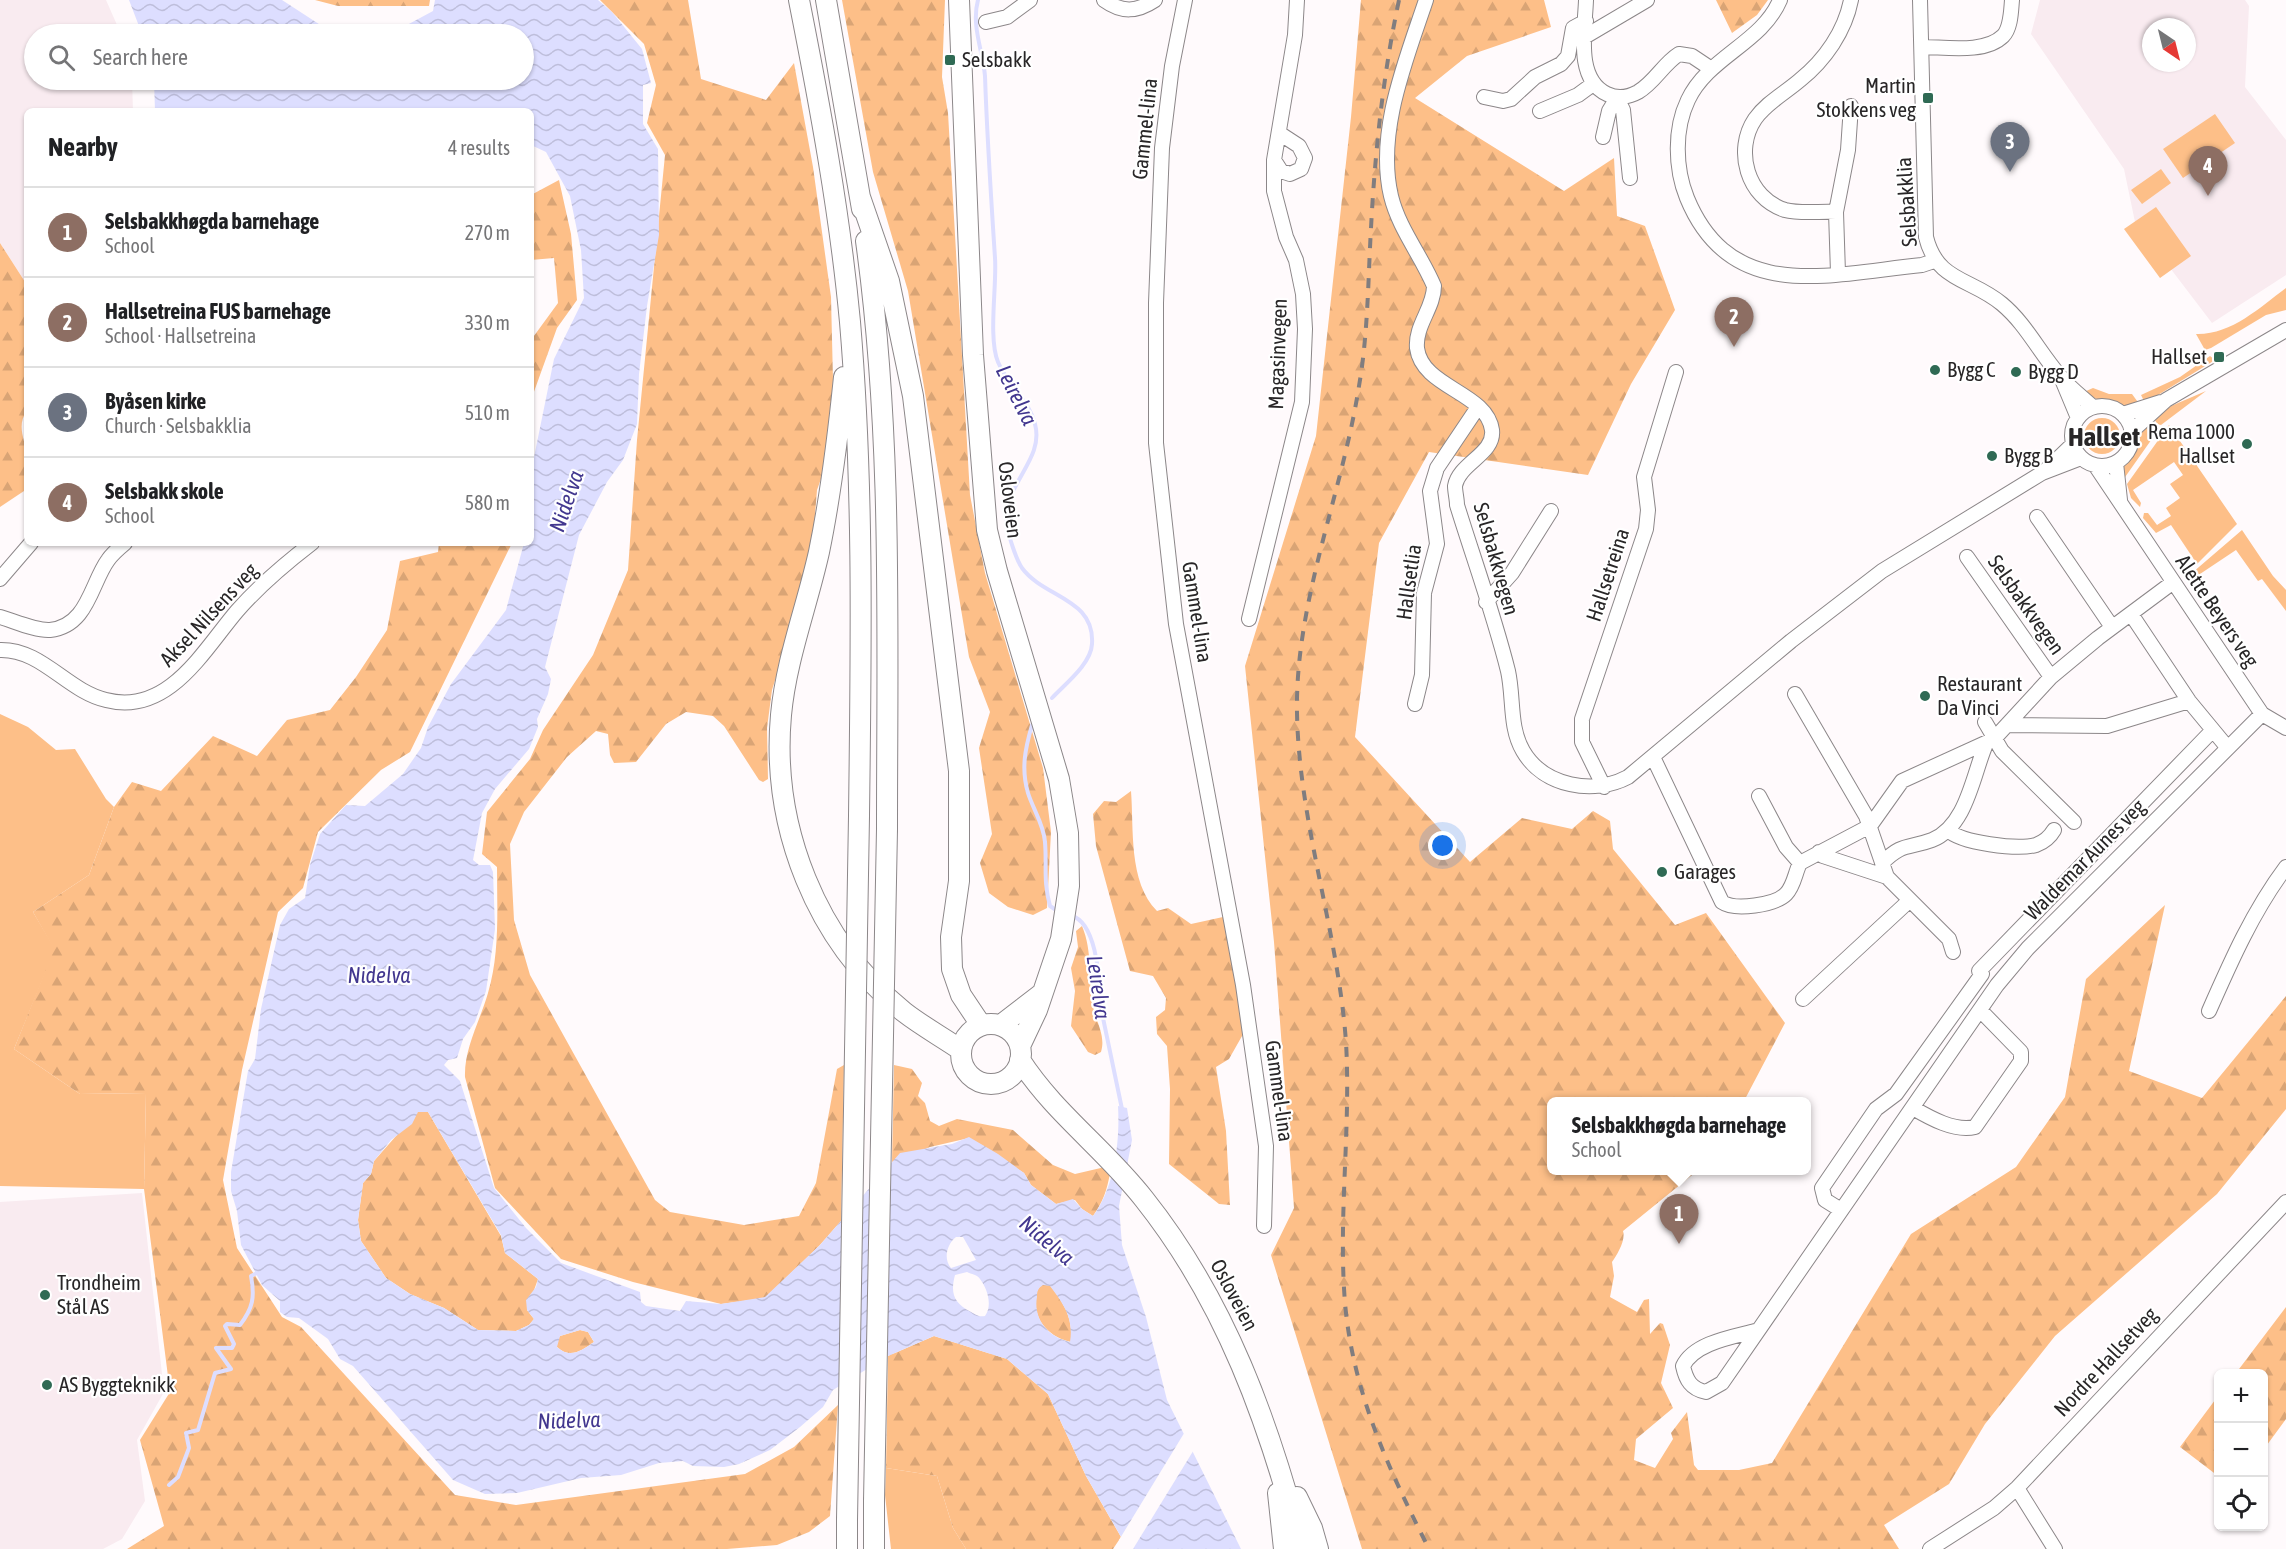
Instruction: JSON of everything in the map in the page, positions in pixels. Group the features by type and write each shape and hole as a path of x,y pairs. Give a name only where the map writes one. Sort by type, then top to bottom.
{"highway":[{"path":"799,0 822,125 850,324 861,505 859,816 847,1549"},
{"path":"826,0 860,197 875,318 886,481 887,829 874,1549"},
{"name":"Osloveien","path":"959,0 973,355 983,495 997,571 1061,789 1068,833 1069,886 1061,939 1020,1053 1053,1105"},
{"path":"860,197 889,281 913,396 959,771 958,881 950,952 952,969 961,995 981,1025"},
{"path":"850,324 834,480 781,713 779,763 781,787 792,842 804,879 821,912 843,946 869,980 903,1012 961,1050"},
{"name":"Osloveien","path":"1001,1025 1042,993"},
{"path":"981,1025 1001,1025 1013,1032 1020,1053 1012,1075 998,1083 982,1083 969,1075 962,1063 961,1050 965,1037 981,1025"},
{"name":"Osloveien","path":"998,1083 1026,1091 1053,1105 1075,1124 1134,1185 1183,1252 1209,1294 1236,1349 1275,1455 1302,1549"},
{"path":"1275,1455 1283,1543"},
{"path":"1275,1455 1312,1528 1318,1549"}],"street":[{"path":"986,22 1008,17 1030,0"},
{"path":"1104,0 1118,9 1130,11 1144,7 1155,0"},
{"name":"Gammel-lina","path":"1185,0 1172,66 1162,148 1156,303 1156,443 1176,624 1243,985 1266,1146 1264,1226"},
{"name":"Magasinvegen","path":"1249,619 1302,402 1305,329 1302,294 1296,260 1286,237 1274,191 1274,160 1295,34 1297,0"},
{"name":"Selsbakkvegen","path":"1426,0 1401,74 1386,164 1391,196 1401,225 1434,286 1434,297 1419,328 1417,346 1420,360 1430,373 1478,406 1489,420 1493,432 1489,446 1463,469 1455,486 1457,505 1508,671 1514,726 1524,753 1534,764 1561,781 1585,788 1604,787 1628,777 1791,641 1882,571 2042,473 2081,458"},
{"path":"1586,0 1586,68 1593,84 1617,98 1623,110 1630,178"},
{"path":"1586,36 1647,0"},
{"path":"1780,0 1763,25 1710,68 1688,100 1678,140 1680,179 1695,216 1721,248 1746,267 1787,276 1922,265 1934,261"},
{"path":"1836,212 1785,210 1765,197 1750,180 1743,158 1744,137 1756,117 1802,80 1824,56 1840,33 1851,0"},
{"name":"Selsbakklia","path":"1920,0 1926,237 1934,261 1952,276 1986,292 2002,304 2029,333 2061,377 2093,407"},
{"path":"1922,47 1986,46 2004,35 2010,18 2012,0"},
{"path":"1484,97 1503,101 1511,99 1535,77 1561,64 1568,56 1573,27 1586,21"},
{"path":"1602,137 1609,111 1617,98 1636,93 1679,54 1692,56 1710,68"},
{"path":"1540,111 1578,95 1593,84"},
{"path":"1838,273 1836,212 1848,150 1851,106"},
{"path":"1274,160 1281,171 1290,174 1301,169 1305,158 1299,146 1279,133"},
{"path":"2132,431 2166,400 2286,330"},
{"name":"Hallsetreina","path":"1604,787 1582,742 1582,719 1646,529 1648,510 1644,477 1676,372"},
{"name":"Selsbakklia","path":"2061,377 2078,418"},
{"path":"2123,414 2166,400"},
{"name":"Hallsetlia","path":"1415,704 1422,675 1424,593 1437,544 1430,490 1437,468 1478,406"},
{"path":"2093,407 2114,408 2123,414 2132,431 2130,449 2116,463 2095,465 2081,458 2073,444 2072,435 2078,418 2093,407"},
{"name":"Selsbakkvegen","path":"2042,473 2073,444"},
{"name":"Alette Beyers veg","path":"2116,463 2117,485 2122,508"},
{"name":"Alette Beyers veg","path":"2095,465 2262,714 2286,729"},
{"path":"1486,602 1512,573 1551,511"},
{"path":"2037,517 2112,627"},
{"path":"0,579 28,546"},
{"path":"0,617 50,630 65,625 76,617 88,602 108,560 122,546"},
{"name":"Aksel Nilsens veg","path":"0,650 41,661 77,690 107,701 137,702 152,699 167,690 198,662 239,610 309,546"},
{"name":"Selsbakkvegen","path":"1967,557 2051,676"},
{"name":"Selsbakkvegen","path":"1800,863 1819,852 1872,830 1902,782 1990,741 2051,676 2172,583"},
{"path":"2131,614 2189,701 2227,747"},
{"path":"1795,694 1872,830 1887,877"},
{"path":"2007,725 2107,726 2189,701"},
{"name":"Waldemar Aunes veg","path":"1755,1332 1723,1340 1694,1352 1683,1366 1689,1384 1697,1390 1706,1392 1714,1390 1722,1383 1755,1332 1980,1010 2028,948 2262,714"},
{"path":"1882,863 1901,847 1932,840 1948,830 1962,806 1990,741 1985,722"},
{"name":"Waldemar Aunes veg","path":"1841,1210 1825,1200 1822,1188 1876,1109 1896,1095 1981,973 2212,731"},
{"name":"Waldemar Aunes veg","path":"1990,741 2074,822"},
{"path":"1653,757 1716,893 1726,905 1744,906 1784,896 1791,887 1800,863 1785,847 1759,796"},
{"path":"1872,830 1901,847"},
{"name":"Waldemar Aunes veg","path":"1948,830 1956,836 2020,846 2043,842 2054,830"},
{"path":"1819,852 1823,856 1887,877 1949,939 1953,952"},
{"path":"2209,1011 2250,921 2267,892 2286,867"},
{"path":"1803,999 1911,900"},
{"path":"1913,1108 1929,1118 1966,1129 1975,1126 2021,1061 2021,1052 1980,1010"},
{"name":"Nordre Hallsetveg","path":"1930,1549 1948,1544 2017,1488 2286,1202"},
{"path":"2017,1488 2055,1549"}],"shaded area":[{"path":"0,0 106,0 117,24 24,24 24,90 132,90 133,108 24,108 24,280 0,243"},
{"path":"2040,0 2245,0 2249,6 2245,87 2286,140 2286,275 2212,323 2135,222 2124,169 2031,34"},
{"path":"142,1193 164,1392 137,1440 145,1501 122,1539 103,1549 0,1549 0,1202"}],"green space":[{"path":"315,0 430,0 429,6 338,6"},
{"path":"600,0 688,0 701,79 766,100 794,63 813,167 831,297 833,380 827,462 817,490 811,565 772,690 767,728 768,779 763,782 759,780 724,726 713,716 686,712 666,724 636,762 614,763 610,755 608,734 596,731 567,757 524,812 510,844 514,920 530,975 655,1200 670,1212 744,1225 799,1216 816,1183 837,1069 844,1065 841,1221 819,1246 765,1298 721,1304 633,1282 561,1259 495,1188 465,1077 470,1045 492,978 496,946 497,867 482,854 487,812 530,759 543,730 593,655 628,570 637,440 665,155 647,123 656,85 644,44"},
{"path":"842,0 945,0 942,77 948,113 970,495 985,573 1043,768 1051,832 1047,908 1033,915 1008,907 989,893 980,863 992,834 979,748 990,712 969,657 908,291 873,172"},
{"path":"1361,0 1544,0 1551,27 1467,56 1415,98 1564,191 1614,158 1617,216 1645,226 1675,310 1631,384 1588,475 1429,452 1379,543 1355,737 1470,862 1522,818 1572,829 1593,811 1610,821 1613,849 1675,925 1706,913 1785,1023 1746,1097 1547,1097 1547,1175 1692,1175 1623,1231 1622,1243 1612,1262 1614,1276 1610,1297 1637,1312 1644,1300 1649,1299 1650,1334 1660,1323 1663,1324 1670,1345 1661,1383 1673,1408 1636,1439 1634,1460 1655,1468 1673,1439 1671,1433 1687,1412 1694,1465 1698,1470 1739,1470 1772,1463 1911,1234 2016,1167 2065,1097 2086,979 2165,905 2129,1071 2202,1098 2286,996 2286,1109 2217,1194 2055,1336 1985,1424 1949,1484 1884,1525 1899,1549 1362,1549 1271,1255 1294,1208 1274,942 1245,666 1316,436 1351,117"},
{"path":"1716,0 1768,0 1757,15 1732,33"},
{"path":"2215,114 2235,143 2183,178 2163,149"},
{"path":"2161,169 2171,183 2142,204 2131,190"},
{"path":"559,180 571,234 577,300 557,328 534,392 534,336 558,303 554,258 534,260 534,193"},
{"path":"2156,207 2191,256 2160,278 2124,229"},
{"path":"0,243 24,280 22,432 24,491 0,507"},
{"path":"2286,288 2286,310 2266,315 2205,350 2196,334 2209,333 2233,325 2255,312"},
{"path":"2210,356 2215,360 2145,403 2141,395 2180,377"},
{"path":"2093,388 2109,394 2132,394 2140,405 2111,403 2084,392"},
{"path":"2206,391 2161,425 2157,424 2154,418 2171,406"},
{"path":"2102,418 2115,423 2120,436 2115,449 2102,454 2089,449 2084,436 2089,423"},
{"path":"2149,422 2154,436 2123,480 2122,468"},
{"path":"2169,425 2237,524 2197,564 2171,525 2156,533 2143,518 2144,513 2148,513 2157,525 2171,516 2166,508 2180,498 2170,484 2183,475 2174,462 2133,490 2141,503 2140,507 2131,498 2127,484"},
{"path":"2242,530 2273,576 2286,590 2286,611 2262,579 2258,581 2236,550 2188,582 2185,579"},
{"path":"439,546 511,546 410,752 381,770 318,832 303,888 278,912 242,1070 223,1180 237,1248 282,1317 301,1327 455,1495 516,1505 745,1474 794,1447 838,1405 830,1516 809,1532 777,1545 727,1549 127,1549 164,1526 140,1440 170,1392 144,1189 146,1093 80,1094 14,1049 54,949 33,912 89,875 114,807 132,782 161,791 213,736 257,756 287,720 330,710 356,677 387,630 400,561 438,552"},
{"path":"0,714 28,727 56,750 75,749 106,799 114,807 89,875 33,912 55,949 14,1049 80,1094 146,1093 144,1189 0,1186"},
{"path":"1131,791 1134,854 1141,885 1148,899 1157,911 1168,908 1191,924 1223,917 1246,1029 1229,1059 1216,1067 1226,1131 1230,1205 1219,1204 1169,1164 1170,1089 1167,1046 1157,1034 1156,1017 1165,1010 1166,998 1153,976 1130,971 1096,846 1093,814 1104,801 1116,802"},
{"path":"1082,926 1088,946 1093,1006 1102,1040 1101,1052 1095,1055 1088,1052 1071,1026 1075,991 1071,968 1078,947 1076,931"},
{"path":"894,1065 912,1069 922,1083 918,1096 925,1103 930,1121 939,1126 957,1119 1013,1130 1053,1165 1075,1174 1105,1167 1110,1173 1102,1201 1093,1216 1082,1209 1075,1200 1056,1204 1031,1185 1024,1173 969,1138 930,1147 892,1162"},
{"path":"418,1111 428,1112 501,1236 505,1253 538,1279 527,1310 534,1319 529,1325 516,1331 478,1330 444,1308 410,1294 386,1278 361,1241 358,1220 363,1183 371,1174 374,1161"},
{"path":"1043,1284 1050,1285 1066,1311 1071,1325 1071,1342 1049,1332 1040,1320 1036,1297 1038,1289"},
{"path":"2286,1307 2286,1419 2268,1444 2268,1369 2239,1369"},
{"path":"580,1330 588,1332 594,1342 580,1351 571,1353 566,1353 557,1347 556,1341 560,1336"},
{"path":"934,1336 1007,1359 1048,1394 1086,1476 1121,1537 1113,1549 966,1549 953,1528 937,1476 886,1468 888,1356"},
{"path":"2214,1401 2214,1473 2180,1447"},
{"path":"886,1468 937,1476 953,1528 966,1549 891,1549 885,1495"}],"water":[{"name":"Nidelva","path":"129,0 282,0 319,24 138,24"},
{"name":"Nidelva","path":"435,0 598,0 612,12 642,49 651,83 643,85 643,124 658,149 659,235 639,374 637,424 623,460 607,482 579,535 545,667 551,679 548,694 537,719 538,727 529,749 495,789 482,813 473,860 479,865 490,865 493,872 495,929 486,991 475,1022 463,1039 457,1058 448,1060 444,1065 460,1081 494,1188 526,1228 561,1263 640,1292 641,1302 646,1306 680,1311 686,1301 721,1304 765,1297 820,1245 900,1153 952,1144 969,1137 1024,1173 1031,1185 1056,1204 1073,1199 1093,1216 1111,1177 1117,1148 1118,1106 1127,1108 1132,1140 1119,1206 1122,1245 1146,1317 1167,1400 1241,1549 1128,1549 1086,1476 1048,1394 1007,1359 934,1336 888,1356 833,1390 823,1407 800,1427 770,1450 739,1464 724,1467 693,1466 683,1461 659,1463 621,1475 581,1478 517,1493 485,1494 453,1480 353,1366 340,1359 328,1339 299,1318 287,1317 280,1312 280,1301 262,1285 241,1245 237,1211 231,1191 231,1172 248,1071 255,1059 261,1009 280,925 289,909 305,898 310,865 320,834 346,805 365,806 403,774 421,748 428,727 451,684 506,610 523,546 534,546 534,457 554,359 584,298 581,250 570,196 546,152 534,146 534,108 155,108 154,90 534,90 534,24 409,24 433,11","holes":["418,1112 428,1112 501,1235 505,1253 538,1279 536,1287 526,1300 527,1310 534,1319 529,1325 516,1331 478,1330 444,1308 410,1294 386,1278 361,1241 358,1220 363,1183 371,1174 374,1161 391,1140 412,1124","956,1237 963,1237 976,1260 951,1268 947,1260 948,1248","967,1272 979,1278 985,1287 989,1307 985,1316 976,1315 965,1309 953,1293 955,1275","1043,1285 1050,1286 1063,1305 1069,1318 1070,1342 1055,1336 1040,1320 1036,1305 1037,1293","580,1330 588,1332 594,1342 580,1351 566,1353 557,1347 560,1336"]}],"pier":[{"path":"1186,1430 1195,1448 1133,1549 1125,1549 1119,1540"}],"waterway":[{"name":"Leirelva","path":"978,0 976,19 985,76 995,258 993,326 995,352 1002,370 1032,415 1036,437 1029,462 1010,498 1007,526 1022,568 1031,578 1077,608 1091,629 1092,644 1087,659 1052,698"},
{"name":"Leirelva","path":"1032,725 1025,759 1026,784 1044,836 1046,881 1050,906 1059,912"},
{"name":"Leirelva","path":"1072,916 1080,920 1091,938 1097,962 1098,994 1122,1109"},
{"path":"169,1485 178,1477 189,1448 186,1433 198,1430 215,1373 231,1369 216,1348 232,1348 234,1344 225,1326 227,1324 240,1325 248,1313 253,1296 251,1276 255,1274"}],"railway":[{"path":"1399,0 1388,57 1377,142 1362,366 1351,427 1303,630 1298,671 1297,713 1304,796 1335,959 1346,1042 1347,1107 1343,1270 1349,1336 1375,1430 1400,1490 1429,1549"}],"place":[{"name":"Selsbakk","path":"950,60"},
{"name":"Martin Stokkens veg","path":"1928,98"},
{"name":"Byåsen kirke","path":"2010,172"},
{"name":"Selsbakk skole","path":"2208,196"},
{"name":"Hallsetreina FUS barnehage","path":"1734,347"},
{"name":"Hallset","path":"2219,357"},
{"name":"Bygg C","path":"1935,370"},
{"name":"Bygg D","path":"2016,372"},
{"name":"Rema 1000 Hallset","path":"2247,444"},
{"name":"Bygg B","path":"1992,456"},
{"name":"Restaurant Da Vinci","path":"1925,696"},
{"name":"Garages","path":"1662,872"},
{"name":"Selsbakkhøgda barnehage","path":"1679,1244"},
{"name":"Trondheim Stål AS","path":"45,1295"},
{"name":"AS Byggteknikk","path":"47,1385"}],"district":[{"name":"Hallset","path":"2104,437"}]}
